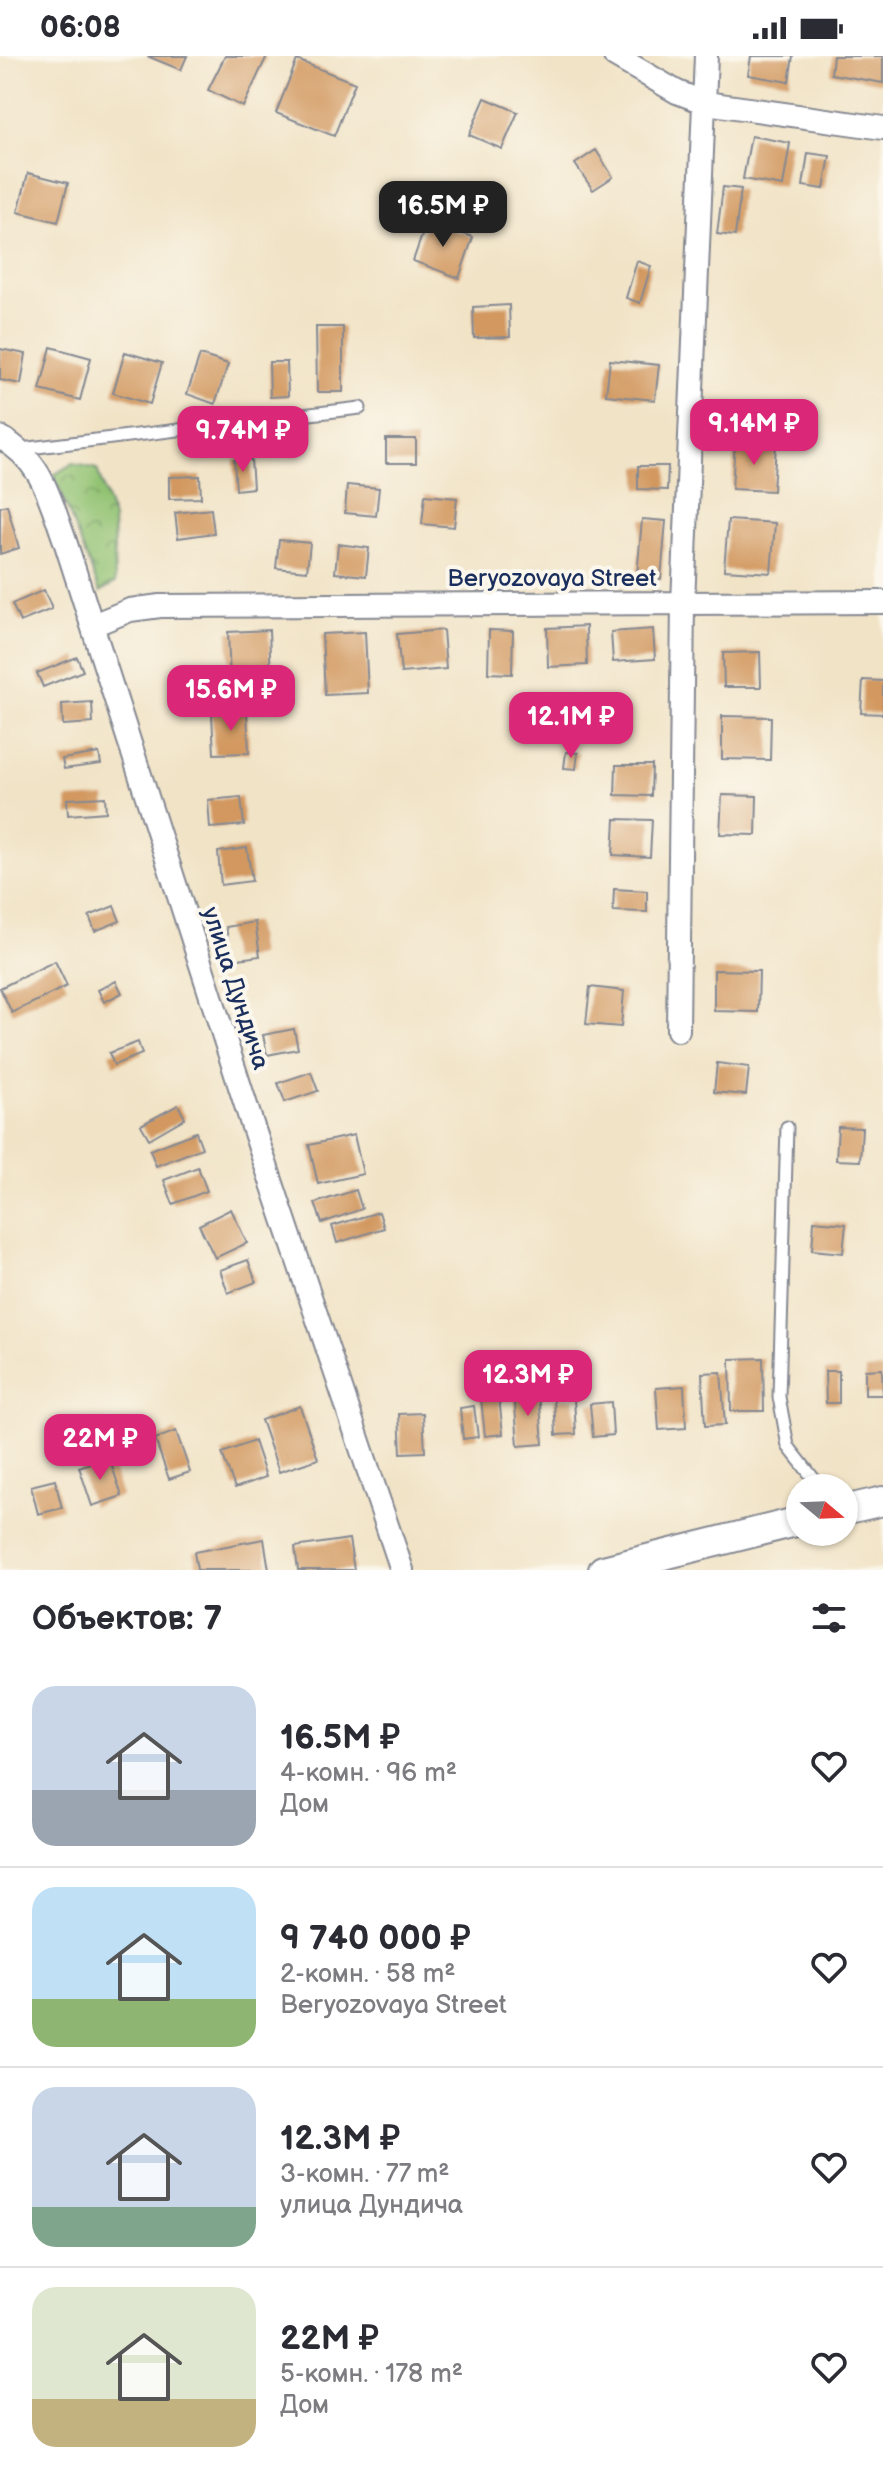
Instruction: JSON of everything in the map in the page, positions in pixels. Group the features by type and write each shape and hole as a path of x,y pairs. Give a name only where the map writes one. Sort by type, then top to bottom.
{"street":[{"path":"615,56 677,92 706,103 883,128"},
{"path":"706,56 683,603 883,602"},
{"name":"улица Дундича","path":"0,437 21,449 39,471 93,625 251,1121 402,1570"},
{"name":"Beryozovaya Street","path":"93,625 130,610 160,606 683,603 678,1030"},
{"path":"858,1507 883,1501"},
{"path":"603,1570 786,1524"}],"lane":[{"path":"21,449 360,408"},
{"path":"787,1127 779,1397 788,1446 810,1474"}],"green space":[{"path":"73,463 97,469 113,518 115,583 100,592 54,475"}],"building":[{"path":"147,56 187,56 181,70"},
{"path":"225,56 267,56 243,107 208,90"},
{"path":"751,56 793,56 789,82 748,75"},
{"path":"833,56 883,56 883,83 831,74"},
{"path":"297,60 355,83 334,136 276,113"},
{"path":"485,98 518,112 502,149 469,135"},
{"path":"751,136 790,143 783,186 743,179"},
{"path":"596,150 613,177 593,190 575,164"},
{"path":"808,153 830,156 824,189 803,186"},
{"path":"28,173 68,183 58,222 18,212"},
{"path":"723,187 741,189 735,236 717,234"},
{"path":"427,221 473,237 459,278 413,261"},
{"path":"637,261 651,266 640,303 626,298"},
{"path":"509,305 510,337 474,338 473,307"},
{"path":"316,327 343,327 343,392 317,392"},
{"path":"51,347 91,358 80,400 40,390"},
{"path":"0,349 26,354 21,384 0,380"},
{"path":"125,352 162,363 150,404 113,393"},
{"path":"200,355 228,364 215,404 187,394"},
{"path":"610,360 659,365 655,400 606,395"},
{"path":"269,362 287,362 288,396 270,397"},
{"path":"386,439 416,439 416,463 386,463"},
{"path":"735,442 776,445 773,491 732,489"},
{"path":"251,459 253,488 236,490 234,460"},
{"path":"638,466 668,466 667,490 638,489"},
{"path":"200,476 201,498 169,499 169,477"},
{"path":"347,485 379,488 376,516 345,513"},
{"path":"425,495 457,498 454,527 422,524"},
{"path":"7,505 19,548 0,554 0,507"},
{"path":"211,509 214,533 178,538 175,513"},
{"path":"642,519 666,521 661,579 637,576"},
{"path":"728,520 775,523 771,573 724,570"},
{"path":"279,540 310,543 307,571 276,568"},
{"path":"338,544 369,548 366,576 335,573"},
{"path":"44,590 52,609 20,622 12,604"},
{"path":"586,626 587,665 548,667 547,628"},
{"path":"653,629 655,659 613,662 611,632"},
{"path":"269,630 271,679 230,681 228,632"},
{"path":"443,630 446,669 401,673 397,634"},
{"path":"489,630 513,631 512,674 488,673"},
{"path":"365,632 368,693 325,695 322,634"},
{"path":"760,652 761,687 724,687 723,653"},
{"path":"77,657 83,671 43,687 37,673"},
{"path":"863,680 883,681 883,714 861,713"},
{"path":"92,702 93,723 63,725 62,704"},
{"path":"247,712 249,753 214,754 212,714"},
{"path":"722,716 771,717 770,760 722,759"},
{"path":"566,752 578,753 576,769 564,768"},
{"path":"99,753 101,764 64,769 62,759"},
{"path":"616,765 652,765 651,796 615,795"},
{"path":"722,795 757,796 756,835 720,834"},
{"path":"105,797 106,812 68,815 67,799"},
{"path":"241,797 244,825 210,828 208,800"},
{"path":"615,819 652,820 650,857 613,855"},
{"path":"247,848 252,881 221,885 218,852"},
{"path":"614,889 647,891 647,912 613,911"},
{"path":"114,906 120,921 95,931 89,916"},
{"path":"255,922 260,956 231,960 226,927"},
{"path":"55,961 67,986 12,1013 0,988"},
{"path":"714,970 759,971 758,1012 714,1011"},
{"path":"116,981 122,993 104,1002 98,990"},
{"path":"590,987 624,991 621,1027 586,1024"},
{"path":"294,1029 298,1049 267,1055 263,1035"},
{"path":"138,1042 142,1054 114,1065 109,1053"},
{"path":"717,1063 749,1067 746,1095 714,1092"},
{"path":"311,1072 318,1091 285,1102 278,1083"},
{"path":"178,1105 185,1118 149,1139 141,1125"},
{"path":"838,1127 862,1128 860,1161 836,1160"},
{"path":"196,1132 202,1148 156,1166 150,1150"},
{"path":"354,1135 363,1174 318,1184 309,1145"},
{"path":"198,1167 207,1191 173,1204 164,1180"},
{"path":"356,1190 362,1209 322,1223 315,1203"},
{"path":"231,1209 247,1243 215,1258 199,1225"},
{"path":"379,1212 384,1228 337,1243 332,1226"},
{"path":"814,1221 846,1224 843,1253 812,1250"},
{"path":"248,1260 256,1282 228,1293 220,1270"},
{"path":"763,1358 764,1411 731,1411 730,1359"},
{"path":"882,1369 883,1395 865,1395 865,1370"},
{"path":"825,1371 839,1371 839,1403 826,1403"},
{"path":"721,1372 725,1425 705,1426 702,1373"},
{"path":"684,1386 686,1428 659,1430 656,1388"},
{"path":"498,1388 503,1434 485,1436 480,1390"},
{"path":"539,1391 543,1444 518,1446 514,1392"},
{"path":"574,1398 576,1434 556,1435 554,1399"},
{"path":"611,1402 613,1435 593,1437 590,1404"},
{"path":"300,1406 318,1459 279,1472 261,1420"},
{"path":"474,1406 478,1437 463,1439 460,1408"},
{"path":"423,1413 425,1452 401,1453 399,1414"},
{"path":"176,1431 190,1472 169,1479 155,1439"},
{"path":"254,1441 266,1477 235,1488 222,1453"},
{"path":"109,1457 122,1496 92,1506 79,1467"},
{"path":"55,1480 62,1508 38,1514 31,1486"},
{"path":"264,1539 269,1570 197,1570 194,1552"},
{"path":"349,1539 354,1570 298,1570 295,1547"}]}
